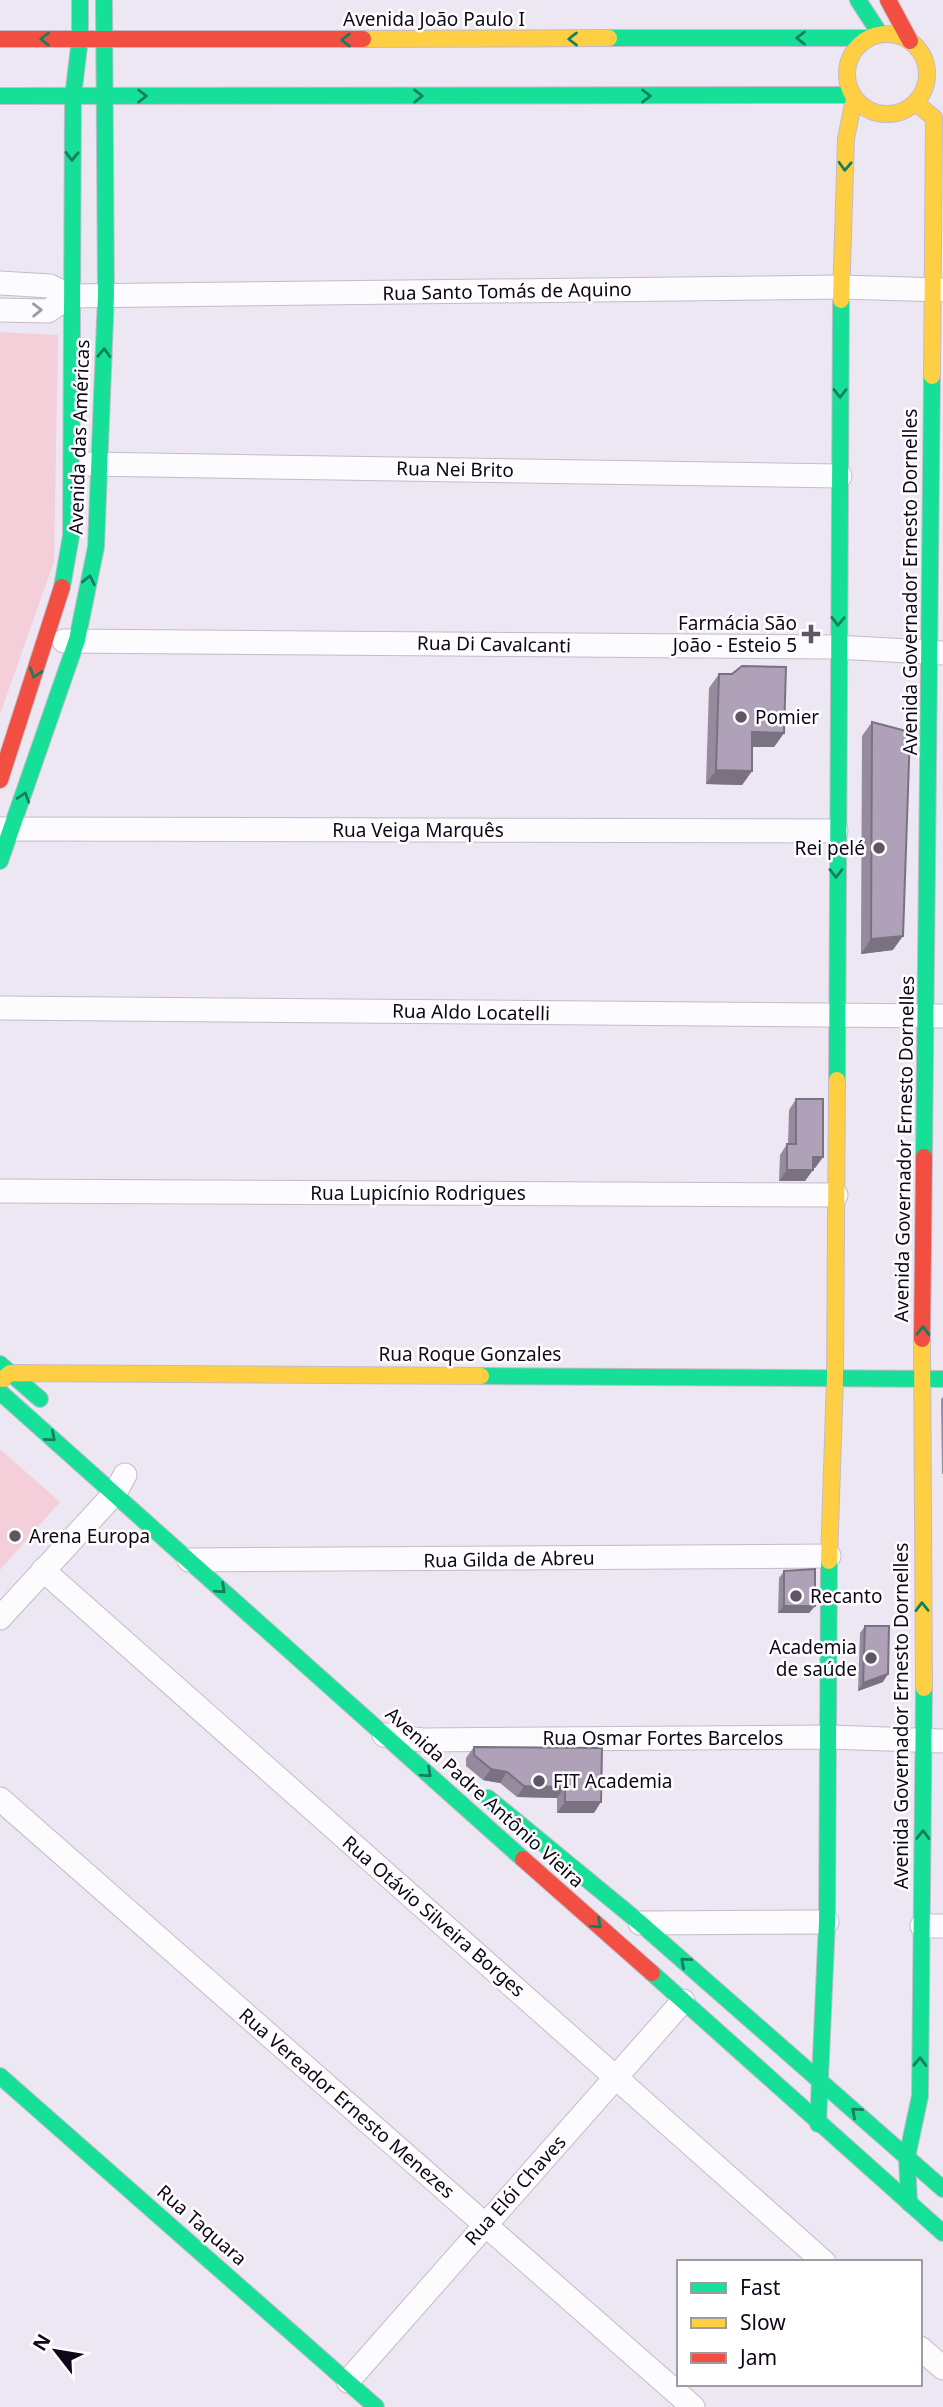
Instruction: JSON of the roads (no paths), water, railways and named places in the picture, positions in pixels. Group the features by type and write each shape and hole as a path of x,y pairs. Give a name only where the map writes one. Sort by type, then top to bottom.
{"main road":[{"name":"Avenida das Américas","path":"0,780 60,596 71,536 70,296 74,96 80,39 80,0"},
{"name":"Avenida das Américas","path":"0,861 6,829 77,640 96,547 106,295 102,96 104,0"},
{"path":"859,0 874,36"},
{"path":"888,0 924,57 927,77 918,100"},
{"path":"943,49 914,45 890,34 874,36 860,44 848,63 848,85 853,97 863,107 884,115 896,114 918,100 943,97"},
{"name":"Avenida João Paulo I","path":"0,39 103,41 874,36"},
{"path":"0,96 853,97"},
{"path":"818,2124 827,1922 829,1556 835,1377 841,287 846,139 853,97"},
{"name":"Avenida Governador Ernesto Dornelles","path":"909,2203 908,2158 920,2096 932,1926 934,1741 932,1552 922,1379 934,1199 937,290 934,118 918,100"},
{"path":"3,1373 52,1410"},
{"name":"Rua Roque Gonzales","path":"3,1373 943,1379"},
{"name":"Avenida Padre Antônio Vieira","path":"0,1392 122,1479 196,1552 393,1729 683,2001 818,2124 943,2232"},
{"path":"222,1562 242,1580"},
{"name":"Avenida Padre Antônio Vieira","path":"422,1740 442,1758"},
{"name":"Avenida Padre Antônio Vieira","path":"472,1784 640,1923 943,2189"},
{"name":"Rua Taquara","path":"0,2076 376,2407"}],"street":[{"path":"0,284 50,286 70,296 48,311 0,310"},
{"name":"Rua Santo Tomás de Aquino","path":"70,296 841,287 937,290"},
{"name":"Rua Nei Brito","path":"70,466 101,462 840,476"},
{"name":"Rua Di Cavalcanti","path":"45,642 77,640 837,647 937,653"},
{"name":"Rua Veiga Marquês","path":"6,829 836,831"},
{"name":"Rua Aldo Locatelli","path":"0,1008 935,1016"},
{"name":"Rua Lupicínio Rodrigues","path":"0,1191 836,1195"},
{"path":"0,1618 122,1479"},
{"name":"Rua Gilda de Abreu","path":"196,1552 222,1562 829,1556"},
{"name":"Rua Otávio Silveira Borges","path":"43,1570 822,2260"},
{"name":"Rua Osmar Fortes Barcelos","path":"393,1729 422,1740 829,1737 934,1741"},
{"name":"Rua Vereador Ernesto Menezes","path":"0,1799 693,2407"},
{"path":"640,1923 827,1922"},
{"name":"Rua Elói Chaves","path":"348,2381 683,2001"},
{"path":"920,2096 943,2096"},
{"path":"922,2350 943,2368"}],"place":[{"name":"Farmácia São João - Esteio 5","path":"811,634"},
{"name":"Pomier","path":"741,717"},
{"name":"Rei pelé","path":"879,848"},
{"name":"Arena Europa","path":"15,1536"},
{"name":"Recanto","path":"796,1596"},
{"name":"Academia de saúde","path":"871,1658"},
{"name":"FIT Academia","path":"539,1781"}]}
